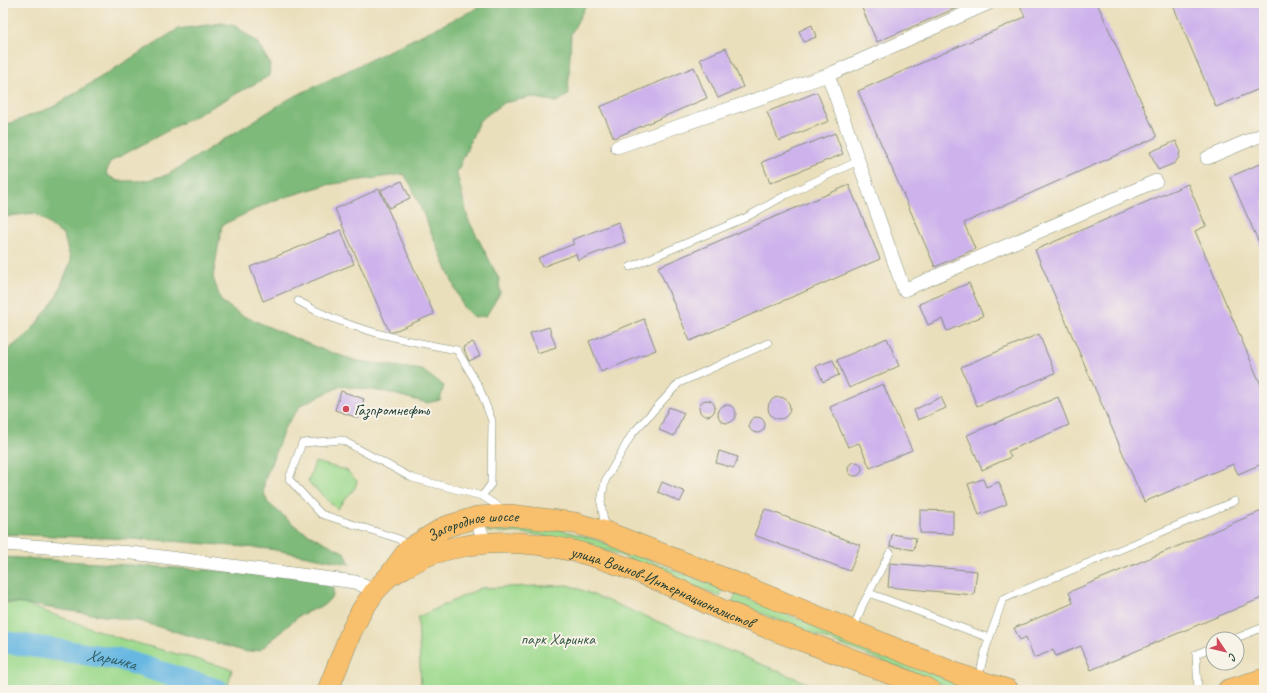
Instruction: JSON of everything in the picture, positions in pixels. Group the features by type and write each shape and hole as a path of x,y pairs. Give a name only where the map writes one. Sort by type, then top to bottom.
{"main road":[{"name":"Загородное шоссе","path":"328,690 351,632 362,610 382,584 413,554 445,527 477,517 510,515 575,523 606,532 696,567"},
{"name":"улица Воинов-Интернационалистов","path":"413,554 425,556 450,549 486,542 512,542 560,547 627,568 674,587 721,610 930,690"},
{"name":"улица Воинов-Интернационалистов","path":"696,567 978,681 1008,690"},
{"path":"1228,690 1264,679"}],"street":[{"path":"617,146 828,75 989,3"},
{"path":"828,75 904,290 1156,181"},
{"path":"1207,158 1264,134"},
{"path":"477,517 478,525 486,542"},
{"path":"3,544 132,553 355,582 382,584"}],"lane":[{"path":"630,267 745,218 786,195 858,161"},
{"path":"298,301 311,309 368,331 403,340 457,350 479,387 492,420 492,484 482,496"},
{"path":"606,532 601,502 605,482 632,434 679,383 768,343"},
{"path":"413,554 399,539 321,514 289,479 302,443 342,440 412,478 482,496 510,515"},
{"path":"978,681 989,638 1003,599 1235,501"},
{"path":"853,631 863,604 890,552"},
{"path":"869,593 989,638"},
{"path":"1245,635 1264,627"},
{"path":"1198,690 1196,654 1205,650"}],"green space":[{"path":"488,3 587,3 571,34 568,95 557,102 531,97 503,103 479,121 458,170 456,170 468,219 499,279 500,293 486,316 473,317 463,307 411,185 404,174 326,185 272,201 222,225 213,277 221,301 241,315 318,348 357,361 422,370 444,386 440,400 427,403 386,392 341,386 301,405 285,427 265,479 263,491 268,503 299,529 345,553 350,564 270,549 158,540 3,534 3,354 30,332 56,298 71,261 64,236 35,213 9,216 3,220 3,126 53,107 178,29 222,23 235,26 257,42 270,64 269,76 110,162 106,174 117,181 143,181 167,175 289,99"},
{"path":"315,462 346,470 357,481 355,488 337,509 308,482"},
{"path":"521,525 554,528 594,539 723,589 720,597 615,553 538,535 511,532 490,532 487,531 486,528 487,526"},
{"path":"3,557 333,578 333,596 324,605 300,615 260,650 247,652 138,621 3,601"},
{"name":"парк Харинка","path":"569,585 824,690 424,690 421,688 418,617 481,588"},
{"path":"736,594 976,690 956,690 732,602"},
{"path":"3,603 24,604 122,639 232,669 227,690 3,690"}],"building":[{"path":"867,3 968,3 877,42 861,6"},
{"path":"1019,3 1097,3 1157,137 964,223 975,249 935,267 858,91 1025,17"},
{"path":"1172,3 1264,3 1264,87 1216,107"},
{"path":"812,25 816,37 804,42 799,31"},
{"path":"726,48 743,87 718,98 700,59"},
{"path":"694,67 707,98 614,138 600,107"},
{"path":"817,92 829,121 779,141 767,112"},
{"path":"835,133 843,154 770,183 762,162"},
{"path":"1176,141 1180,150 1179,157 1175,163 1158,170 1150,152"},
{"path":"1264,162 1264,254 1230,177"},
{"path":"402,181 410,198 389,208 381,190"},
{"path":"1188,184 1206,226 1195,231 1264,392 1264,463 1238,474 1233,464 1144,502 1035,250"},
{"path":"849,185 880,259 690,341 658,267"},
{"path":"379,189 434,314 390,333 335,209"},
{"path":"618,222 625,242 578,260 576,254 542,267 538,258 574,244 572,240"},
{"path":"341,230 354,264 263,301 250,267"},
{"path":"969,283 983,316 947,331 942,319 928,325 919,304"},
{"path":"644,319 656,350 601,372 589,341"},
{"path":"549,327 556,347 537,353 530,333"},
{"path":"1039,334 1055,373 977,406 961,367"},
{"path":"887,338 899,366 849,388 837,360"},
{"path":"473,342 480,356 469,361 463,347"},
{"path":"833,360 839,375 823,382 816,366"},
{"path":"883,384 912,450 870,468 859,443 848,447 830,407"},
{"path":"341,391 364,399 358,418 335,410"},
{"path":"779,397 787,400 790,408 787,416 779,419 771,416 768,408 771,400"},
{"path":"941,397 946,408 918,420 914,410"},
{"path":"1058,397 1069,425 1008,451 1011,457 982,470 967,435"},
{"path":"704,400 710,400 715,405 713,414 710,416 704,416 699,411 699,405"},
{"path":"727,405 733,408 736,414 733,420 727,423 721,420 718,414 721,408"},
{"path":"669,407 684,413 674,436 659,430"},
{"path":"754,417 760,417 765,422 763,431 760,433 754,433 749,428 749,422"},
{"path":"719,451 738,457 734,468 716,463"},
{"path":"855,462 860,464 862,469 860,474 855,476 850,474 848,469 850,464"},
{"path":"983,479 986,487 999,482 1007,504 979,515 968,484"},
{"path":"662,482 685,492 680,502 658,492"},
{"path":"765,509 860,545 850,571 754,535"},
{"path":"920,510 953,511 953,534 920,533"},
{"path":"1264,510 1264,597 1091,670 1081,646 1056,656 1053,650 1034,658 1026,637 1020,640 1014,628 1073,603 1069,592"},
{"path":"892,534 916,538 914,550 890,546"},
{"path":"890,563 977,571 974,595 888,587"}],"waterway":[{"name":"Харинка","path":"3,642 119,659 218,690"}],"place":[{"name":"Газпромнефть","path":"346,409"}]}
